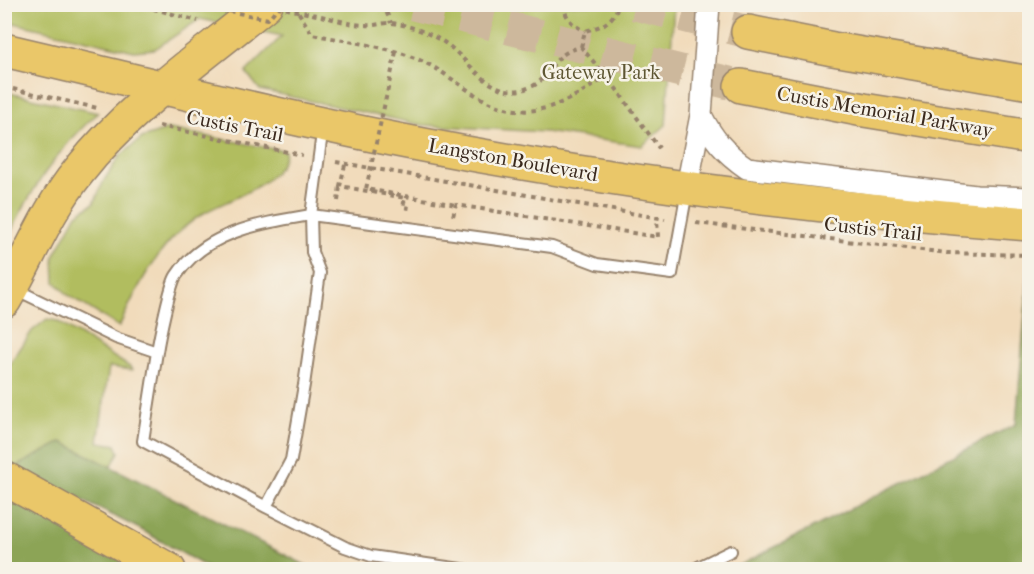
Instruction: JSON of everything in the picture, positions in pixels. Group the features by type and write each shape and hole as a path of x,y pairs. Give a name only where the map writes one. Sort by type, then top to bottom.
{"main road":[{"path":"8,295 40,231 77,172 110,136 266,4"},
{"path":"748,32 832,50 1029,83"},
{"name":"Langston Boulevard","path":"4,50 324,125 557,169 867,210 1029,224"},
{"name":"Custis Memorial Parkway","path":"741,87 908,118 1029,137"},
{"path":"4,478 169,570"}],"street":[{"path":"687,188 701,115 709,4"},
{"path":"701,115 712,138 725,153 747,168 976,196 1029,198"}],"lane":[{"path":"266,507 291,460 304,385 320,273 312,252 311,215 324,125"},
{"path":"468,570 371,556 345,547 143,441 157,352 175,277 190,261 219,238 253,225 311,215 552,246 597,264 672,274 687,188"},
{"path":"8,295 157,352"},
{"path":"692,570 731,551"}],"path":[{"path":"136,4 198,21"},
{"path":"194,4 268,19 278,7 366,26 390,23 444,42 482,78 494,87 508,91 525,90 540,82 550,72 555,59 567,50 581,47"},
{"path":"293,4 312,34 396,52 423,61 484,100 504,108 543,110 563,104 606,77"},
{"path":"383,4 390,23"},
{"path":"563,4 565,14 573,25 585,31 604,26 614,17 619,4"},
{"path":"581,47 585,31"},
{"path":"581,47 659,148"},
{"path":"338,201 345,165 657,218 658,237 366,189 396,52"},
{"path":"4,87 89,105"},
{"name":"Custis Trail","path":"169,129 294,153"},
{"path":"340,186 405,198 403,207 413,209"},
{"path":"444,215 454,217 456,205"},
{"name":"Custis Trail","path":"713,225 947,253 1029,255"}],"green space":[{"name":"Gateway Park","path":"5,4 674,5 666,125 642,146 545,132 422,125 260,90 246,72 282,36 200,19 155,49 134,51 5,21"},
{"path":"5,92 98,113 69,142 44,174 5,244"},
{"path":"169,129 285,151 282,163 265,181 204,213 175,236 143,278 119,327 68,295 55,282 54,257 77,214 94,203 104,180 120,156 142,138"},
{"path":"1029,265 1029,569 732,569 1016,424"},
{"path":"47,319 57,321 132,370 109,367 98,442 116,445 119,452 111,467 62,442 15,467 5,463 5,371 32,331"},
{"path":"62,442 313,569 210,569 140,529 15,467"},
{"path":"5,496 140,570 5,570"}],"tunnel":[{"path":"413,4 741,86"},
{"path":"635,4 748,32"}]}
